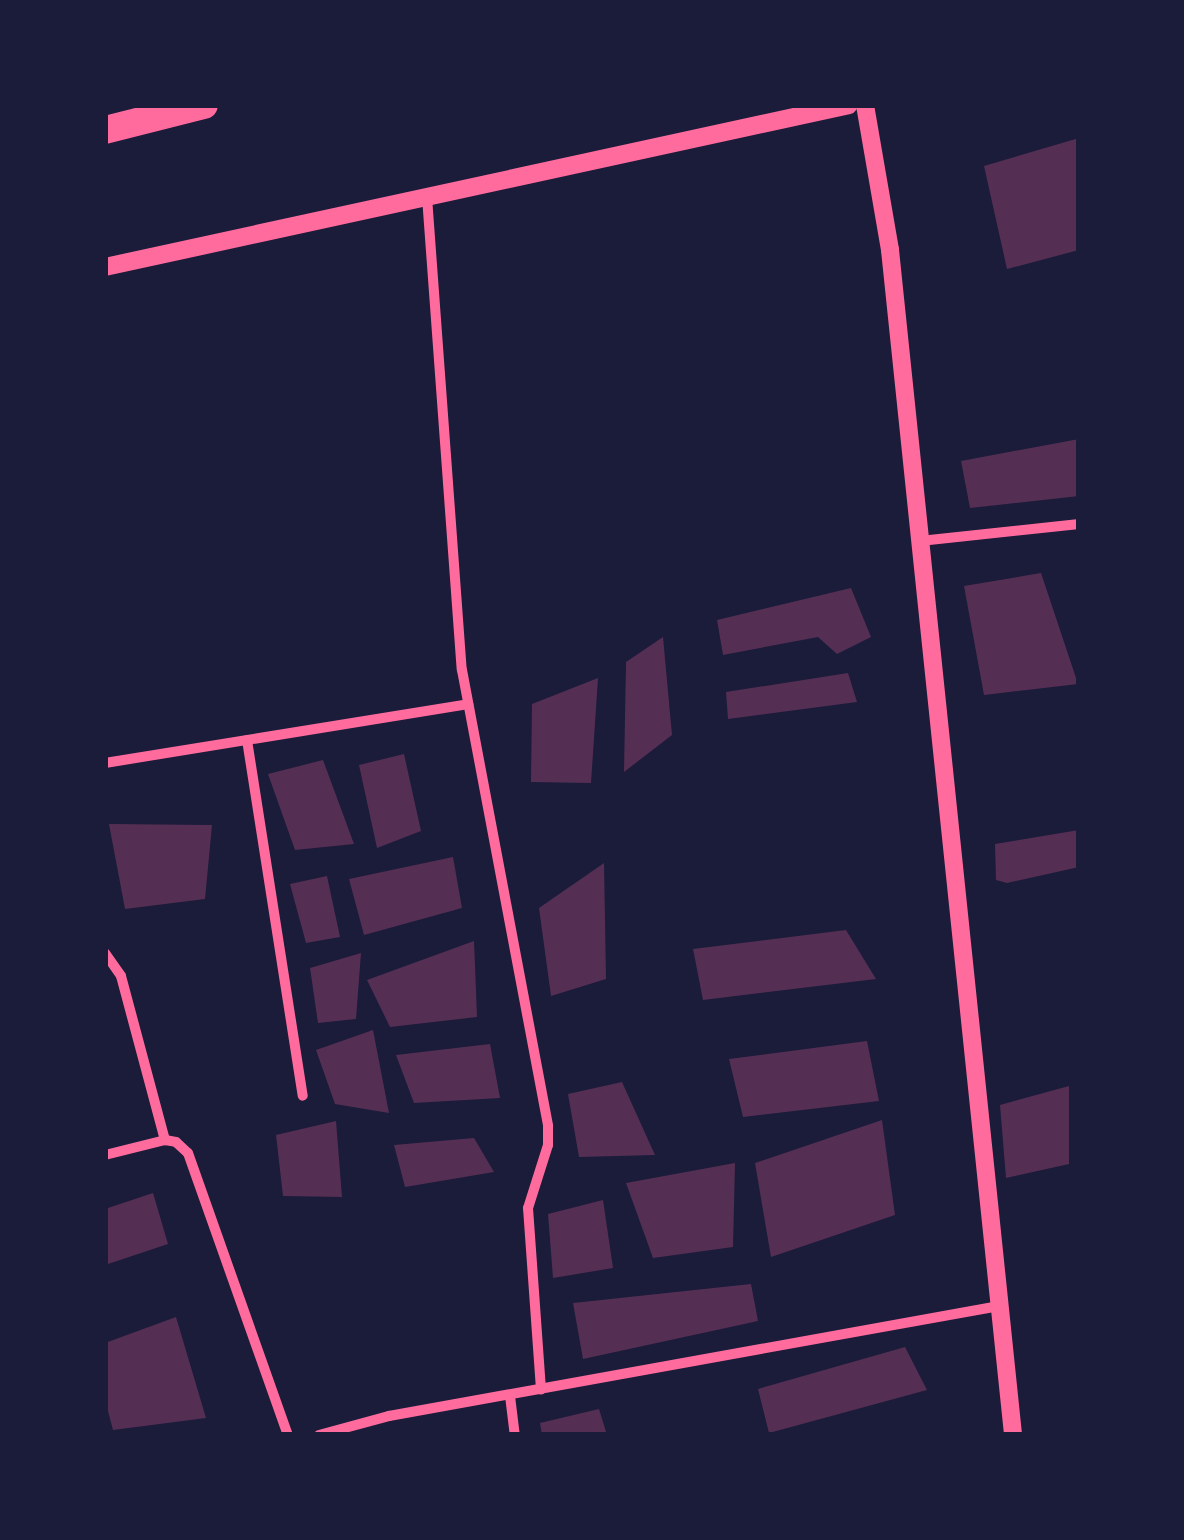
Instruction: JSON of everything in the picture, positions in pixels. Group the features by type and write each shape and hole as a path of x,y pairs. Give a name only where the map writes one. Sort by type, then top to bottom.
{"highway":[{"path":"105,130 204,105"}],"street":[{"path":"105,267 849,105"},
{"path":"865,105 890,250 1012,1435"},
{"path":"427,197 468,704 548,1126 548,1144 528,1208 541,1390"},
{"path":"920,541 1079,524"},
{"path":"105,763 468,704"},
{"path":"247,740 303,1096"},
{"path":"105,953 120,976 165,1140"},
{"path":"105,1155 165,1140 182,1146 194,1164 288,1435"},
{"path":"320,1435 389,1416 999,1306"},
{"path":"510,1396 515,1435"}],"building":[{"path":"1079,138 1079,250 1007,269 984,166"},
{"path":"1079,439 1079,496 970,508 961,461"},
{"path":"1041,573 1078,684 984,695 964,586"},
{"path":"851,588 871,637 837,654 818,637 723,655 717,620"},
{"path":"663,637 672,735 624,772 626,662"},
{"path":"848,673 857,702 728,719 726,692"},
{"path":"598,678 591,783 531,782 532,704"},
{"path":"404,754 421,831 377,848 359,765"},
{"path":"323,760 354,844 295,850 268,774"},
{"path":"109,824 212,825 205,899 125,909"},
{"path":"1079,830 1079,867 1007,883 996,880 995,844"},
{"path":"453,857 462,908 364,935 349,879"},
{"path":"604,863 606,979 551,996 539,908"},
{"path":"327,876 340,937 306,943 290,884"},
{"path":"846,930 876,979 703,1000 693,949"},
{"path":"474,941 477,1017 390,1027 367,980"},
{"path":"361,953 356,1019 318,1023 310,968"},
{"path":"373,1030 389,1113 335,1104 316,1050"},
{"path":"867,1041 879,1101 743,1117 729,1059"},
{"path":"490,1044 500,1098 414,1103 396,1055"},
{"path":"622,1082 655,1155 579,1157 568,1094"},
{"path":"1069,1086 1069,1164 1006,1178 1000,1105"},
{"path":"882,1120 895,1215 771,1257 755,1163"},
{"path":"336,1121 342,1197 283,1196 276,1135"},
{"path":"474,1138 494,1172 405,1187 394,1145"},
{"path":"735,1163 733,1247 653,1258 626,1183"},
{"path":"153,1193 168,1244 105,1265 105,1209"},
{"path":"603,1200 613,1268 553,1278 548,1214"},
{"path":"751,1284 758,1321 583,1359 573,1303"},
{"path":"176,1317 206,1418 113,1430 105,1400 105,1343"},
{"path":"905,1347 927,1390 769,1433 758,1389"},
{"path":"599,1409 607,1435 542,1435 540,1423"}]}
